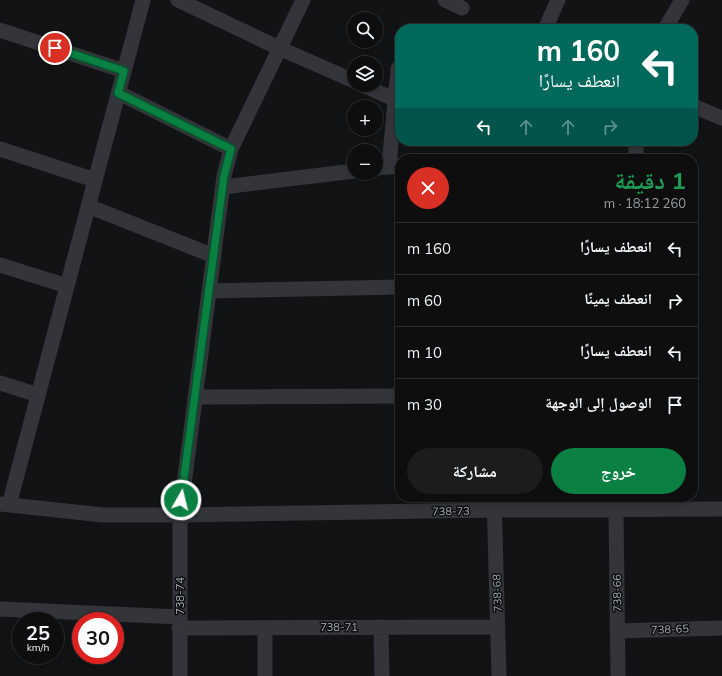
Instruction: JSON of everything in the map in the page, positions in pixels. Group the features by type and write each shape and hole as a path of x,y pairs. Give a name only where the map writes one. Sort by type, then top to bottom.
{"street":[{"path":"4,505 38,395 143,0"},
{"path":"178,0 279,48 347,78"},
{"name":"738-74","path":"180,676 180,515 223,187 231,149 302,0"},
{"path":"445,0 462,8"},
{"path":"547,24 558,0"},
{"path":"668,24 682,0"},
{"path":"0,30 124,71"},
{"path":"378,92 394,99"},
{"path":"388,167 395,92"},
{"path":"118,93 231,149"},
{"path":"698,108 722,118"},
{"path":"0,149 95,180"},
{"path":"223,187 347,172"},
{"path":"88,206 214,256"},
{"path":"0,265 67,286"},
{"path":"209,291 395,287"},
{"path":"0,383 38,395"},
{"path":"195,397 395,396"},
{"name":"738-73","path":"4,505 103,515 180,515 494,503 616,510 648,503 722,509"},
{"name":"738-68","path":"494,503 499,676"},
{"name":"738-66","path":"616,510 618,676"},
{"name":"738-71","path":"0,609 265,628 498,627"},
{"path":"381,627 382,676"},
{"path":"265,628 265,676"},
{"name":"738-65","path":"618,631 722,628"}],"route":[{"path":"55,48 124,71 118,93 231,149 224,176 181,500"}]}
